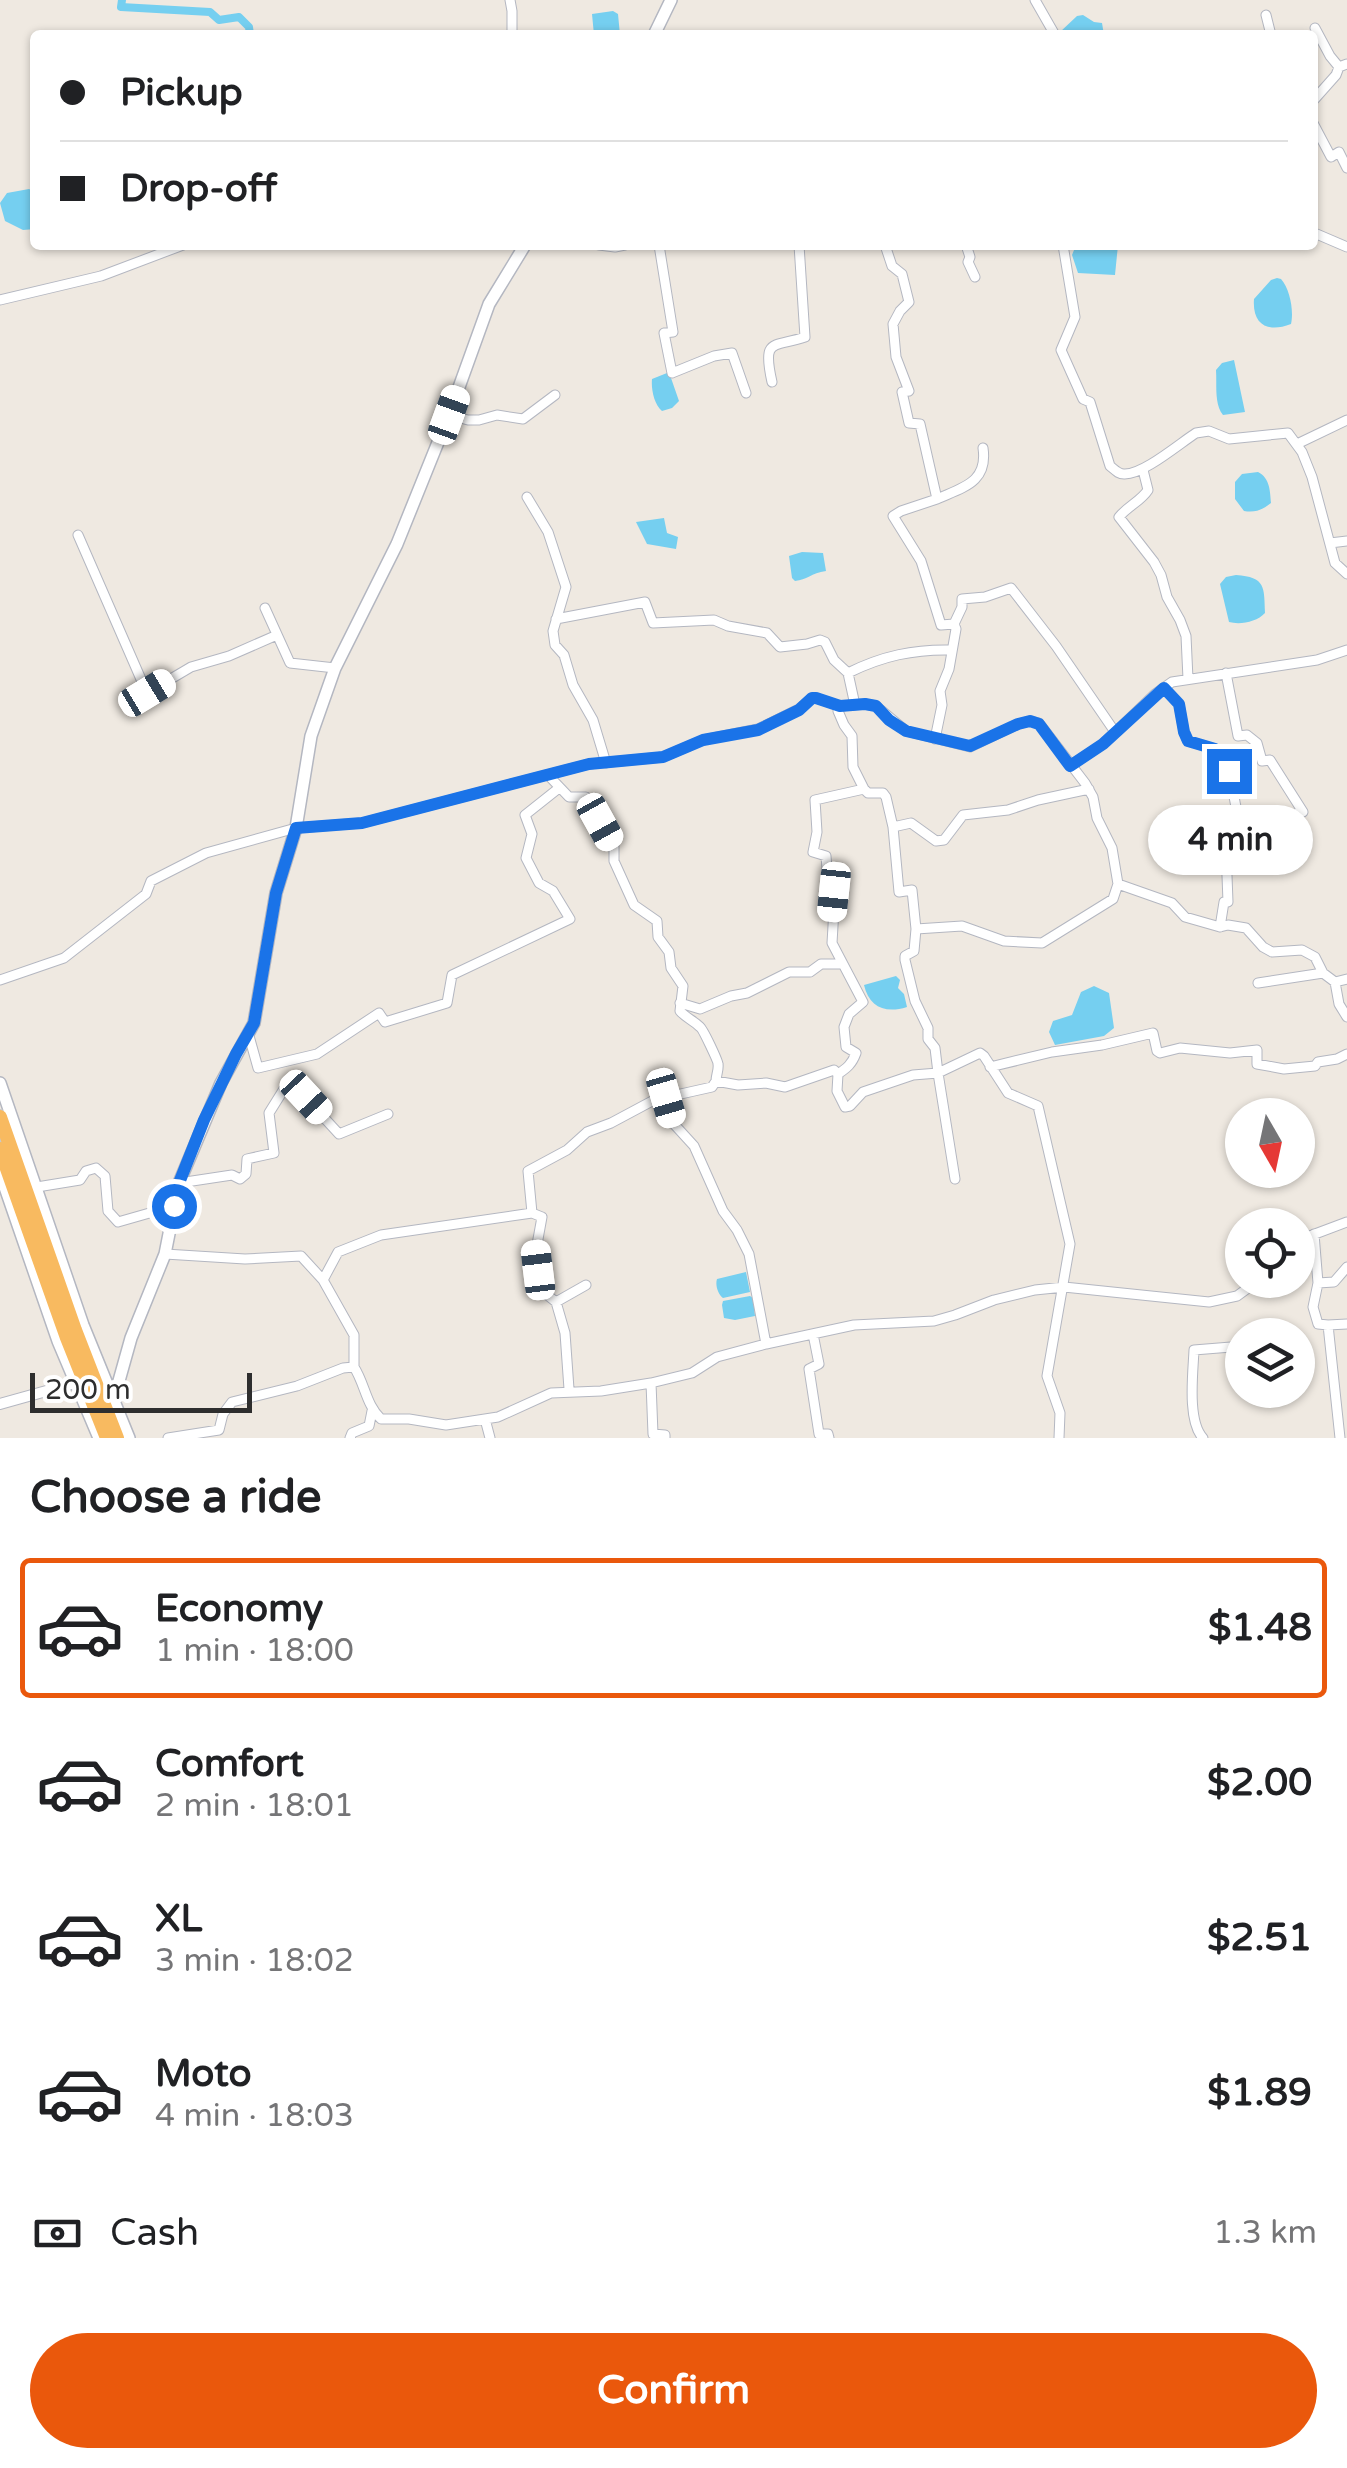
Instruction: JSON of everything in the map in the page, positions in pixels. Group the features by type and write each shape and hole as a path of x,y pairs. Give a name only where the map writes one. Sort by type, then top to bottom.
{"highway":[{"path":"0,1118 117,1438"},
{"path":"0,1149 107,1438"}],"main road":[{"path":"657,30 672,0"},
{"path":"110,1392 117,1388 131,1338 165,1254 179,1183 221,1083 254,1023 276,893 296,828 312,736 335,668 397,544 490,304 523,250"},
{"path":"0,1083 83,1325 129,1438"},
{"path":"0,1174 4,1196 74,1383 99,1438"}],"street":[{"path":"510,0 512,30"},
{"path":"1035,0 1052,30"},
{"path":"1266,15 1270,30"},
{"path":"1318,34 1330,56 1343,66 1318,95"},
{"path":"1318,132 1331,157 1338,152 1347,168"},
{"path":"1318,235 1347,248"},
{"path":"0,300 101,276 169,250"},
{"path":"660,250 673,332 664,333 672,373 732,353 746,393"},
{"path":"772,382 771,348 775,343 804,337 798,250"},
{"path":"887,250 892,266 902,274 909,302 893,324 896,357 909,391 902,392 909,423 920,424 938,499"},
{"path":"968,250 975,277"},
{"path":"1065,250 1075,318 1061,350 1083,399 1090,402 1110,466 1125,474 1143,470 1203,431 1229,439 1288,433 1297,444 1318,494 1335,562 1347,574"},
{"path":"449,415 468,420 497,415 523,419 555,395"},
{"path":"1297,444 1347,420"},
{"path":"954,624 941,625 922,560 894,516 974,480 985,462 983,448"},
{"path":"1143,470 1148,490 1119,517 1161,575 1166,597 1186,636 1188,679"},
{"path":"528,498 548,532 566,587 553,631 555,644 564,655 573,685 593,720 606,763"},
{"path":"78,535 147,693 191,667 277,635"},
{"path":"1330,543 1347,541"},
{"path":"935,739 942,706 940,691 949,668 954,624 962,599 985,597 1011,588 1065,658 1114,732"},
{"path":"556,620 646,602 653,623 714,620 768,633 780,647 820,640 848,673 855,705"},
{"path":"265,608 290,664 335,668"},
{"path":"848,673 871,662 917,650 952,650"},
{"path":"1070,766 1103,744 1172,682 1317,660 1347,650"},
{"path":"1226,673 1238,736 1246,735 1257,743 1262,762 1270,760 1304,812"},
{"path":"1164,688 1179,704 1188,741 1215,749 1229,771 1243,843 1226,850 1228,902 1224,902 1220,926"},
{"path":"0,980 64,958 146,894 151,881 206,854 296,828 362,823 589,764 663,757 703,740 758,730 799,710 812,698 840,706 876,706 906,731 970,746 1018,724 1039,724 1093,797 1100,827 1112,848 1118,884 1113,900 1042,943 1004,941 962,926 916,929"},
{"path":"840,706 838,711 852,736 853,766 864,789 868,793 883,793 889,806 899,892 912,890 914,951 905,960 915,1001 935,1048 955,1180"},
{"path":"532,1213 528,1171 567,1150 587,1132 654,1100 712,1088 718,1064 706,1035 680,1011 683,986 658,937 657,921 634,904 614,861 614,846 586,797 570,797 548,776"},
{"path":"249,1036 258,1068 317,1054 379,1013 385,1022 447,1003 452,974 570,918 553,891 538,883 526,858 532,834 526,814 558,788"},
{"path":"838,1074 850,1066 856,1052 846,1047 844,1027 848,1014 863,1002 832,943 834,892 828,882 826,856 813,852 816,800 864,789"},
{"path":"893,827 911,822 936,841 944,840 963,815 1008,810 1088,789"},
{"path":"1280,817 1318,809"},
{"path":"1118,884 1172,902 1186,918 1246,928 1272,952 1302,950 1315,956 1323,973 1335,982 1339,1004 1347,1017"},
{"path":"680,1003 700,1009 789,972 810,972 822,964 844,964"},
{"path":"1258,983 1323,973"},
{"path":"1335,982 1347,980"},
{"path":"990,1067 1154,1033 1160,1053 1180,1048 1230,1054 1257,1050 1257,1064 1284,1069 1315,1066 1347,1054"},
{"path":"838,1074 837,1091 845,1107 863,1092 914,1075 938,1072 980,1053 1008,1092 1038,1106 1070,1244 1047,1376 1060,1413 1059,1438"},
{"path":"716,1081 785,1086 834,1070 838,1074"},
{"path":"179,1183 232,1175 240,1179 246,1174 247,1159 274,1152 269,1113 284,1088 306,1097 339,1134 388,1114"},
{"path":"666,1098 674,1122 694,1146 723,1212 749,1254 766,1344"},
{"path":"37,1187 80,1180 86,1171 96,1168 105,1176 108,1211 118,1222 174,1206"},
{"path":"323,1280 338,1252 382,1235 532,1213 542,1217 536,1250 541,1290 556,1302 565,1333 569,1389"},
{"path":"1315,1234 1347,1222"},
{"path":"1315,1246 1318,1283 1313,1307 1318,1324 1347,1324"},
{"path":"165,1254 245,1259 301,1256 323,1280 354,1335 354,1367 372,1411 369,1426 352,1433 350,1438"},
{"path":"1318,1283 1334,1282 1347,1267"},
{"path":"556,1302 586,1285"},
{"path":"372,1411 381,1419 446,1425 498,1417 551,1393 651,1384 692,1373 717,1357 766,1344 854,1325 934,1321 1035,1290 1064,1287 1210,1302 1228,1298"},
{"path":"1328,1325 1340,1438"},
{"path":"813,1334 819,1364 809,1369 820,1434 828,1434 829,1438"},
{"path":"1203,1438 1195,1430 1193,1416 1194,1350 1225,1347"},
{"path":"168,1438 219,1430 223,1414 232,1402 354,1367"},
{"path":"0,1404 74,1383"},
{"path":"651,1384 653,1434 665,1434 665,1438"},
{"path":"486,1419 490,1438"}],"water":[{"path":"613,11 618,14 620,30 594,30 592,14"},
{"path":"1077,16 1102,23 1103,30 1062,30"},
{"path":"30,190 30,229 5,221 0,203 7,193"},
{"path":"1074,250 1118,250 1115,275 1078,273"},
{"path":"1277,278 1289,294 1292,313 1291,324 1275,328 1259,321 1254,299"},
{"path":"1234,360 1245,412 1223,415 1217,400 1216,370 1222,363"},
{"path":"667,373 679,401 662,411 654,396 652,379"},
{"path":"1258,472 1267,481 1271,503 1252,512 1244,511 1235,499 1235,482 1242,474"},
{"path":"664,518 667,533 678,537 676,549 647,544 636,522"},
{"path":"823,553 826,571 795,581 789,556"},
{"path":"1226,577 1253,578 1263,590 1265,613 1253,621 1229,622 1220,584"},
{"path":"896,976 907,1007 879,1007 864,985"},
{"path":"1094,986 1109,993 1114,1028 1104,1036 1055,1045 1049,1032 1053,1021 1072,1015 1081,992"},
{"path":"746,1272 750,1292 723,1298 717,1289 717,1279"},
{"path":"750,1296 755,1316 724,1318 723,1301"}],"waterway":[{"path":"122,0 121,7 210,12 219,20 239,17 249,30"}],"route":[{"path":"174,1206 204,1120 254,1023 276,893 296,828 362,823 589,764 663,757 703,740 758,730 799,710 812,698 840,706 876,706 906,731 962,746 976,745 1030,721 1044,729 1070,766 1103,744 1164,688 1179,704 1188,741 1215,749 1229,771"}]}
